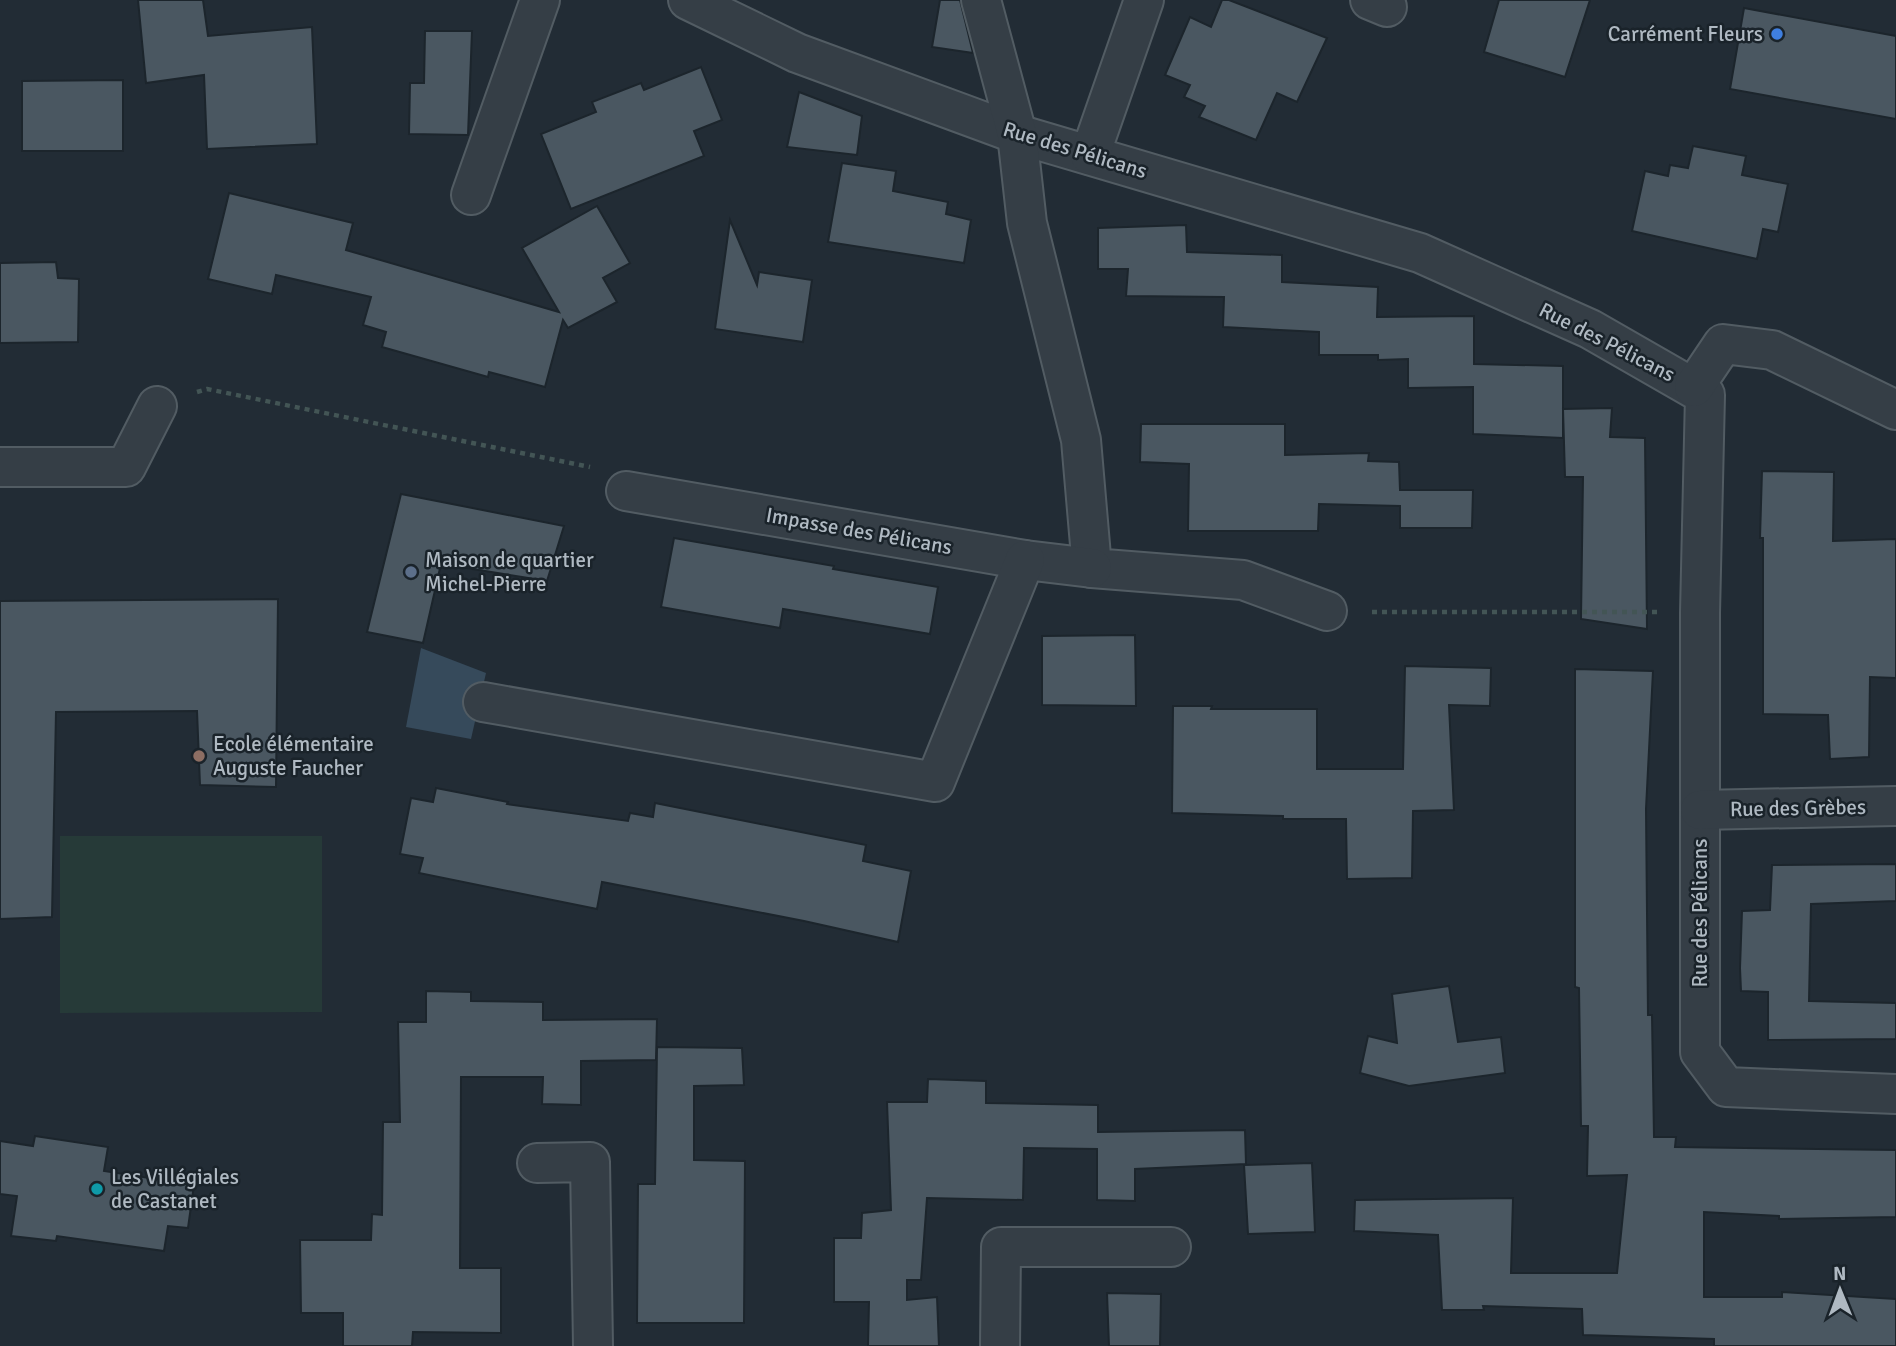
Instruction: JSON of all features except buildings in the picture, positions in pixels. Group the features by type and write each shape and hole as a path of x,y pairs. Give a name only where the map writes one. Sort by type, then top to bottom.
{"street":[{"path":"471,195 540,0"},
{"name":"Rue des Pélicans","path":"688,0 797,53 1017,134 1420,253 1590,329 1705,395 1700,613 1700,1052 1726,1087 1896,1094"},
{"path":"981,0 1017,134 1027,223 1081,440 1092,568"},
{"path":"1090,155 1144,0"},
{"path":"1694,387 1723,344 1772,350 1896,410"},
{"path":"0,467 126,467 157,406"},
{"name":"Impasse des Pélicans","path":"626,491 1025,560 1244,580 1327,611"},
{"path":"483,702 934,782 1025,560"},
{"name":"Rue des Grèbes","path":"1700,810 1896,806"},
{"path":"537,1163 590,1162 593,1346"},
{"path":"1000,1346 1001,1247 1171,1247"}],"path":[{"path":"157,406 207,389 620,473 626,491"},
{"path":"1327,611 1700,613"}],"green space":[{"path":"60,836 322,836 322,1012 60,1013"}],"water":[{"path":"421,648 486,673 471,739 406,727"}],"place":[{"name":"Carrément Fleurs","path":"1777,34"},
{"name":"Maison de quartier Michel-Pierre","path":"411,572"},
{"name":"Ecole élémentaire Auguste Faucher","path":"199,756"},
{"name":"Les Villégiales de Castanet","path":"97,1189"}]}
